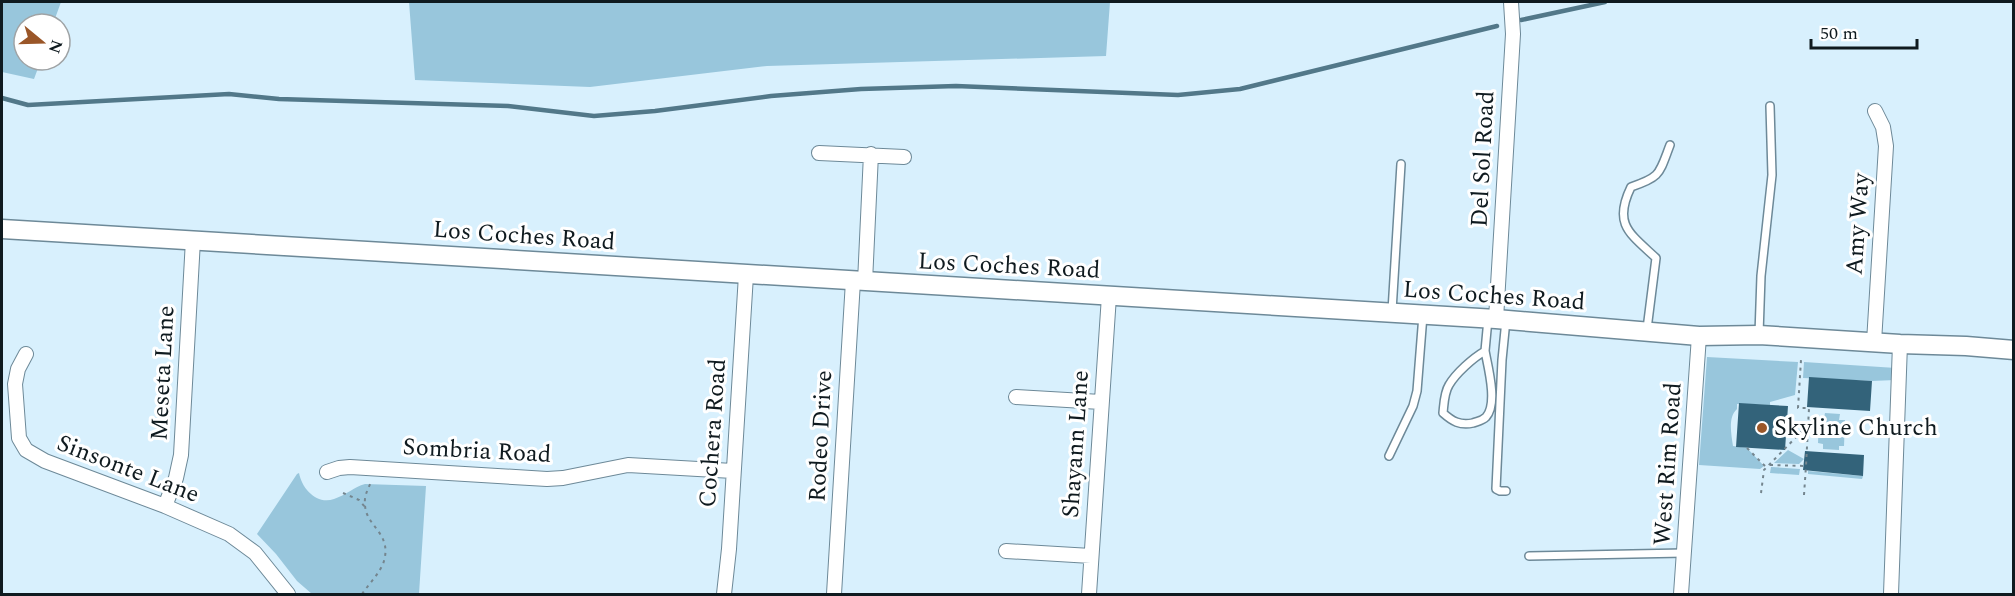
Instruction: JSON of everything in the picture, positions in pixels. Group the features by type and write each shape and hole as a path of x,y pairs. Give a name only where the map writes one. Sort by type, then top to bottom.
{"main road":[{"name":"Los Coches Road","path":"2,229 1497,319 1699,336 1759,335 2013,350"}],"street":[{"name":"Del Sol Road","path":"1497,319 1513,34 1511,2"},
{"name":"Amy Way","path":"1874,342 1886,146 1883,127 1875,111"},
{"path":"819,153 904,157"},
{"name":"Rodeo Drive","path":"834,594 870,154"},
{"name":"Meseta Lane","path":"165,507 176,478 182,447 193,240"},
{"name":"Cochera Road","path":"724,594 746,275"},
{"name":"Shayann Lane","path":"1089,594 1109,296"},
{"name":"West Rim Road","path":"1681,594 1699,336"},
{"path":"1891,594 1900,344"},
{"name":"Sinsonte Lane","path":"26,354 18,369 15,384 18,435 24,447 32,455 221,530 255,553 288,594"},
{"path":"1016,397 1101,402"},
{"name":"Sombria Road","path":"327,472 350,467 552,479 628,465 733,471"},
{"path":"1006,550 1092,556"}],"lane":[{"path":"1759,335 1761,276 1772,175 1770,106"},
{"path":"1647,332 1656,258 1633,236 1623,221 1623,202 1631,187 1652,180 1661,169 1670,145"},
{"path":"1392,313 1401,164"},
{"path":"1389,456 1413,406 1417,391 1423,315"},
{"path":"1485,351 1472,359 1449,384 1444,398 1443,413 1453,422 1466,424 1481,420 1488,415 1491,402 1491,378 1485,351 1497,319"},
{"path":"1497,319 1502,360 1496,489 1506,491"},
{"path":"1529,556 1684,553"}],"path":[{"path":"1801,360 1798,408 1809,408 1804,495"},
{"path":"1761,493 1764,470 1808,425"},
{"path":"1747,448 1768,466 1806,466"},
{"path":"366,510 365,499 371,482"},
{"path":"343,493 359,500 382,537 386,550 381,568 362,594"}],"shaded area":[{"path":"2,2 61,2 57,12 12,12 12,72 37,72 34,79 2,72"},
{"path":"409,2 1110,2 1106,56 767,66 590,87 415,80"},
{"path":"1707,357 1798,362 1795,395 1770,402 1770,405 1737,404 1737,409 1732,416 1733,446 1747,448 1764,466 1760,469 1699,465"},
{"path":"1804,362 1896,368 1895,380 1803,378"},
{"path":"1825,413 1840,414 1839,420 1845,420 1844,446 1839,446 1839,450 1823,449 1823,444 1818,443 1819,418 1824,418"},
{"path":"1788,450 1804,459 1799,464 1774,463"},
{"path":"1771,467 1800,469 1799,475 1770,473"},
{"path":"1808,471 1863,476 1862,479 1808,474"},
{"path":"299,473 307,490 322,500 334,499 365,484 426,486 419,594 312,594 297,581 257,534"}],"building":[{"path":"1809,377 1872,381 1870,411 1807,407"},
{"name":"Skyline Church","path":"1739,403 1788,406 1785,450 1736,447"},
{"path":"1805,451 1864,455 1863,476 1803,470"}],"waterway":[{"path":"1521,20 1605,2"},
{"path":"2,98 28,105 229,94 279,99 508,106 594,116 655,111 771,96 861,89 956,86 1178,95 1240,89 1497,26"}],"place":[{"name":"Skyline Church","path":"1762,428"}]}
